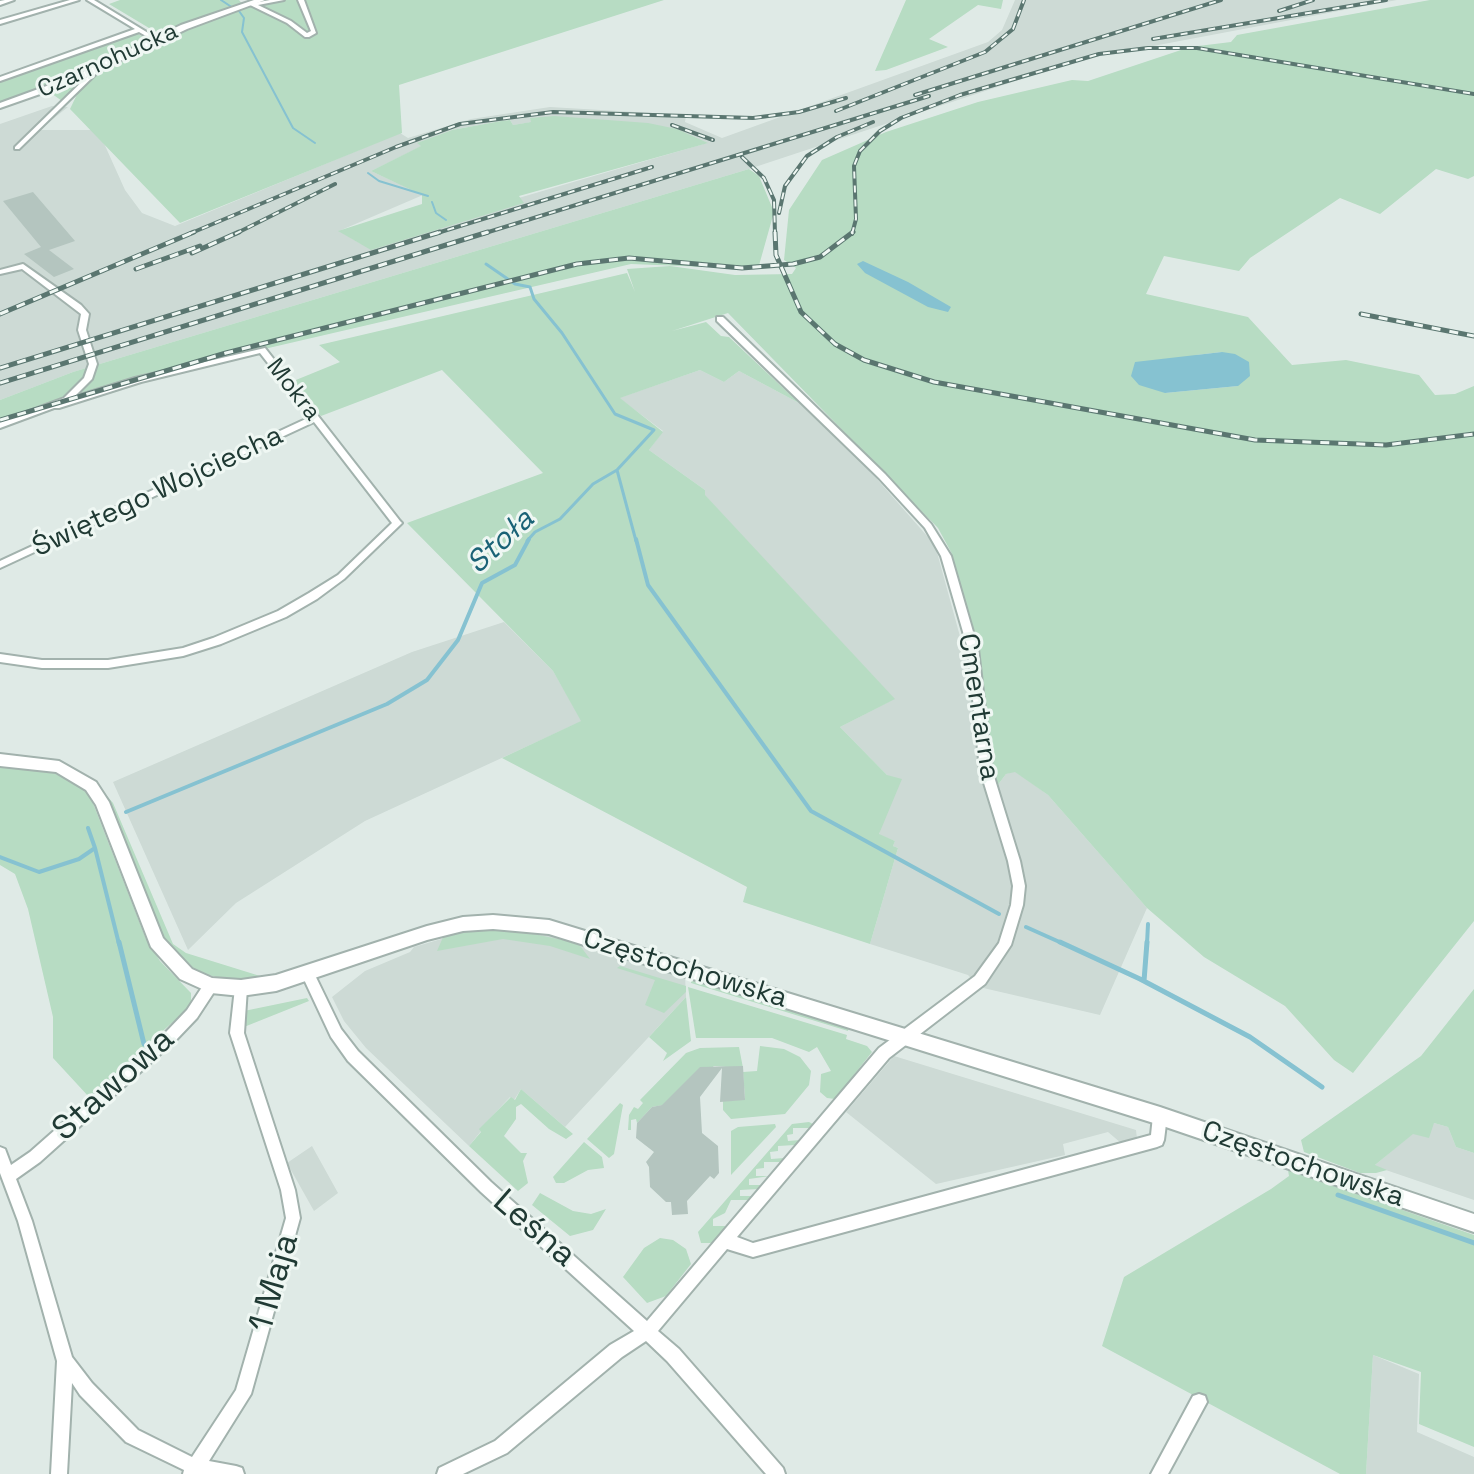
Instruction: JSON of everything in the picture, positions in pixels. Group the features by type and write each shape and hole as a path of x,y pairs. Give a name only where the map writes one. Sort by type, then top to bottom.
{"street":[{"path":"0,3 11,0"},
{"path":"0,22 76,0"},
{"path":"90,0 155,39"},
{"name":"Czarnohucka","path":"0,106 99,68 155,39 261,0"},
{"path":"251,4 281,0"},
{"path":"251,4 289,22 307,36 314,32 301,0"},
{"path":"0,79 139,30"},
{"path":"17,148 99,68"},
{"path":"0,272 23,266 85,314 82,324 93,357 92,371 82,387 56,406 0,425"},
{"name":"Cmentarna","path":"445,1474 476,1462 501,1447 616,1351 648,1331 901,1037 980,980 1005,945 1017,905 1019,886 1014,861 986,770 973,649 946,556 928,526 720,319"},
{"name":"Mokra","path":"0,658 42,664 108,664 183,652 217,641 282,614 313,596 341,577 397,523 262,350 138,380 56,406"},
{"name":"Świętego Wojciecha","path":"0,565 316,418"},
{"name":"Częstochowska","path":"0,760 59,767 91,786 102,802 157,942 186,974 211,985 241,988 276,983 439,930 478,923 524,923 573,934 1160,1116 1474,1223"},
{"name":"Leśna","path":"307,973 336,1033 369,1072 486,1187 648,1331 777,1474"},
{"name":"Stawowa","path":"8,1176 35,1157 171,1036 192,1014 211,985"},
{"name":"1 Maja","path":"193,1471 243,1394 293,1218 288,1190 237,1033 241,988"},
{"path":"725,1241 753,1250 1157,1140 1160,1116"},
{"path":"0,1154 25,1221 65,1361 59,1474"},
{"path":"65,1361 86,1389 132,1436 193,1471 236,1474"},
{"path":"1159,1474 1199,1402"}],"shaded area":[{"path":"1015,0 1397,0 1079,60 749,169 73,372 0,400 0,124 52,106 68,107 39,130 98,130 125,190 142,213 175,226 400,133 408,138 471,119 550,107 686,115 685,122 722,138 988,42 1002,30","holes":["530,118 692,136 707,143 361,244 339,231 423,195 371,171 422,146 418,143 452,130 510,120 513,125 532,122"]},
{"path":"700,370 724,382 739,371 799,403 876,478 935,545 967,662 980,774 997,786 1006,774 1015,771 1048,795 1147,908 1100,1015 979,987 968,975 870,944 898,848 893,846 895,841 879,835 887,775 840,727 894,699 704,495 705,490 649,450 663,431 619,398"},
{"path":"504,622 553,671 582,721 365,821 236,903 188,950 113,782 412,652"},
{"path":"472,930 554,935 685,975 686,997 565,1127 521,1089 514,1100 510,1097 480,1129 469,1146 366,1048 344,1021 332,997 365,971 410,952 414,947"},
{"path":"894,1056 1136,1130 1137,1139 1121,1143 1108,1132 1063,1144 1065,1155 936,1184 846,1112"},
{"path":"1434,1123 1448,1127 1456,1147 1474,1153 1474,1200 1374,1166 1413,1133"},
{"path":"312,1146 338,1193 314,1211 287,1163"},
{"path":"1373,1355 1419,1374 1417,1432 1474,1457 1474,1474 1366,1474"}],"green space":[{"path":"120,0 239,0 243,5 159,34 109,4"},
{"path":"260,0 664,0 399,85 402,133 180,223 70,109 83,82 62,101 48,91 0,108 0,80 135,32 153,43"},
{"path":"906,0 1003,0 1001,9 978,5 929,39 948,47 886,70 875,71"},
{"path":"1430,0 1474,0 1474,176 1468,179 1436,169 1380,214 1340,198 1250,258 1239,271 1164,256 1146,294 1248,317 1292,365 1346,360 1419,375 1435,395 1455,394 1474,386 1474,921 1353,1073 1334,1060 1285,1006 1204,957 1147,908 1048,795 1015,772 1006,774 997,786 993,779 979,649 951,552 938,528 728,313 672,331 706,322 721,336 729,337 799,403 739,371 724,382 700,370 620,398 663,432 649,450 705,490 705,495 895,699 840,727 887,775 902,779 879,834 895,841 893,846 898,848 870,944 743,902 747,887 502,758 581,721 553,671 407,523 543,473 442,370 321,416 291,382 340,362 319,345 627,273 635,292 627,269 670,266 735,275 792,274 796,268 784,260 789,210 822,160 886,132 978,102 1072,80 1088,81 1190,47 1231,42 1237,35","holes":["1222,352 1238,386 1165,393 1196,355"]},
{"path":"554,116 648,123 677,129 708,143 519,196 524,203 371,250 338,231 422,204 422,195 371,171 421,146 417,143 452,130 510,120 513,125 531,122 530,118"},
{"path":"749,169 759,176 774,212 758,269 631,264 165,372 0,418 0,400 73,372"},
{"path":"0,764 54,773 81,787 91,798 146,939 160,961 191,993 191,1003 184,1012 89,1097 53,1058 53,1017 28,909 15,874 0,865"},
{"path":"102,790 113,803 173,944 186,953 260,976 294,971 266,979 237,981 203,974 187,965 169,946 153,916"},
{"path":"499,927 578,943 590,959 550,946 503,939 437,951 444,935"},
{"path":"620,966 686,986 686,992 664,1013 645,1005 655,980 617,968"},
{"path":"691,977 849,1027 848,1031 691,983"},
{"path":"688,987 847,1035 846,1039 867,1046 872,1052 835,1099 827,1098 820,1092 821,1074 831,1071 817,1047 809,1052 772,1038 696,1038"},
{"path":"1474,989 1474,1153 1456,1147 1448,1127 1434,1123 1429,1138 1413,1134 1375,1165 1387,1170 1376,1173 1360,1173 1304,1152 1301,1140 1421,1056"},
{"path":"686,997 691,1041 663,1061 667,1053 649,1037"},
{"path":"307,998 309,1001 244,1027 244,1011"},
{"path":"760,1046 784,1049 800,1057 811,1071 809,1085 785,1114 731,1119 723,1110 723,1101 745,1098 743,1072 757,1071"},
{"path":"739,1047 743,1068 714,1066 663,1105 652,1107 637,1123 636,1119 631,1120 631,1130 628,1130 629,1115 634,1107 638,1109 643,1103 640,1100 686,1053 700,1048"},
{"path":"521,1089 573,1134 566,1139 549,1129 521,1104 516,1107 516,1119 504,1136 521,1153 527,1153 523,1161 528,1183 518,1191 469,1146 481,1132 479,1129 511,1097 515,1100"},
{"path":"620,1103 623,1105 614,1154 609,1158 587,1139"},
{"path":"775,1124 776,1127 731,1175 731,1131 738,1127"},
{"path":"792,1124 813,1124 810,1128 793,1128 793,1134 787,1135 788,1141 800,1140 795,1145 778,1146 778,1151 770,1152 771,1159 784,1158 781,1162 764,1162 764,1168 756,1169 756,1176 770,1176 749,1179 749,1185 762,1185 758,1189 740,1190 740,1196 752,1196 749,1200 731,1200 725,1213 713,1219 713,1226 727,1226 712,1243 701,1243 698,1232"},
{"path":"584,1142 602,1157 604,1168 588,1170 564,1183 556,1183 553,1177"},
{"path":"1288,1170 1474,1235 1474,1447 1419,1424 1421,1372 1373,1355 1366,1474 1340,1474 1102,1346 1124,1277 1271,1189 1289,1176"},
{"path":"540,1193 573,1211 591,1214 606,1209 593,1230 570,1236 532,1205"},
{"path":"660,1238 673,1240 686,1249 691,1264 666,1296 647,1303 623,1277 644,1248"}],"water":[{"path":"863,261 951,307 948,312 928,307 865,273 857,264"},
{"path":"1222,352 1235,354 1249,362 1250,376 1238,386 1165,393 1139,385 1131,376 1135,362"}],"building":[{"path":"33,192 75,241 49,250 74,269 54,277 24,254 41,247 3,201"},
{"path":"743,1066 745,1100 720,1102 722,1068 700,1097 702,1133 718,1146 719,1173 714,1179 710,1176 687,1201 688,1214 672,1215 671,1202 666,1202 650,1187 646,1162 654,1152 636,1138 637,1123 652,1107 662,1105 700,1067"}],"waterway":[{"name":"Stoła","path":"221,0 233,8"},
{"name":"Stoła","path":"239,11 244,18 242,32 293,128 315,143"},
{"name":"Stoła","path":"368,173 379,181 428,196"},
{"name":"Stoła","path":"432,202 436,213 446,220"},
{"name":"Stoła","path":"486,264 515,284 530,287 534,299 562,333 615,414 654,430 617,470"},
{"name":"Stoła","path":"527,541 535,532 560,519 593,484 617,470"},
{"path":"617,470 636,541"},
{"name":"Stoła","path":"126,812 387,704 427,680 458,640 482,583 515,565 529,539"},
{"path":"636,539 648,585 811,811 999,914"},
{"name":"Stoła","path":"88,828 95,848"},
{"name":"Stoła","path":"0,857 39,872 79,859 95,848"},
{"path":"95,848 119,944"},
{"path":"1147,944 1148,924"},
{"path":"1026,927 1064,944"},
{"path":"119,942 144,1044"},
{"path":"1060,942 1140,979 1250,1037 1322,1087"},
{"path":"1144,981 1147,942"},
{"path":"1338,1195 1474,1243"}],"railway":[{"path":"836,111 985,52 1013,29 1024,0"},
{"path":"915,95 1221,0"},
{"path":"1279,11 1313,0"},
{"path":"1153,39 1386,0"},
{"path":"852,232 856,219 854,166 860,151 880,131 901,118 960,95 1099,54 1148,48 1197,48 1474,94"},
{"path":"482,234 929,96"},
{"path":"189,234 396,147 460,124 553,112 753,118 799,112 846,98"},
{"path":"779,213 785,186 807,156 837,137 873,122"},
{"path":"672,125 713,140"},
{"path":"742,157 764,178 774,200 775,234"},
{"path":"434,234 652,167"},
{"path":"239,232 335,184"},
{"path":"0,314 194,232"},
{"path":"192,253 239,232"},
{"path":"235,234 239,232"},
{"path":"0,368 440,232"},
{"path":"0,383 488,232"},
{"path":"775,232 776,255 780,265"},
{"path":"780,265 820,257 852,232"},
{"path":"136,269 200,246"},
{"path":"0,420 226,353 577,264 629,258 742,268 780,265"},
{"path":"780,265 801,312 835,344 864,360 934,382 1255,440 1386,445 1474,434"},
{"path":"1361,314 1474,336"}]}
